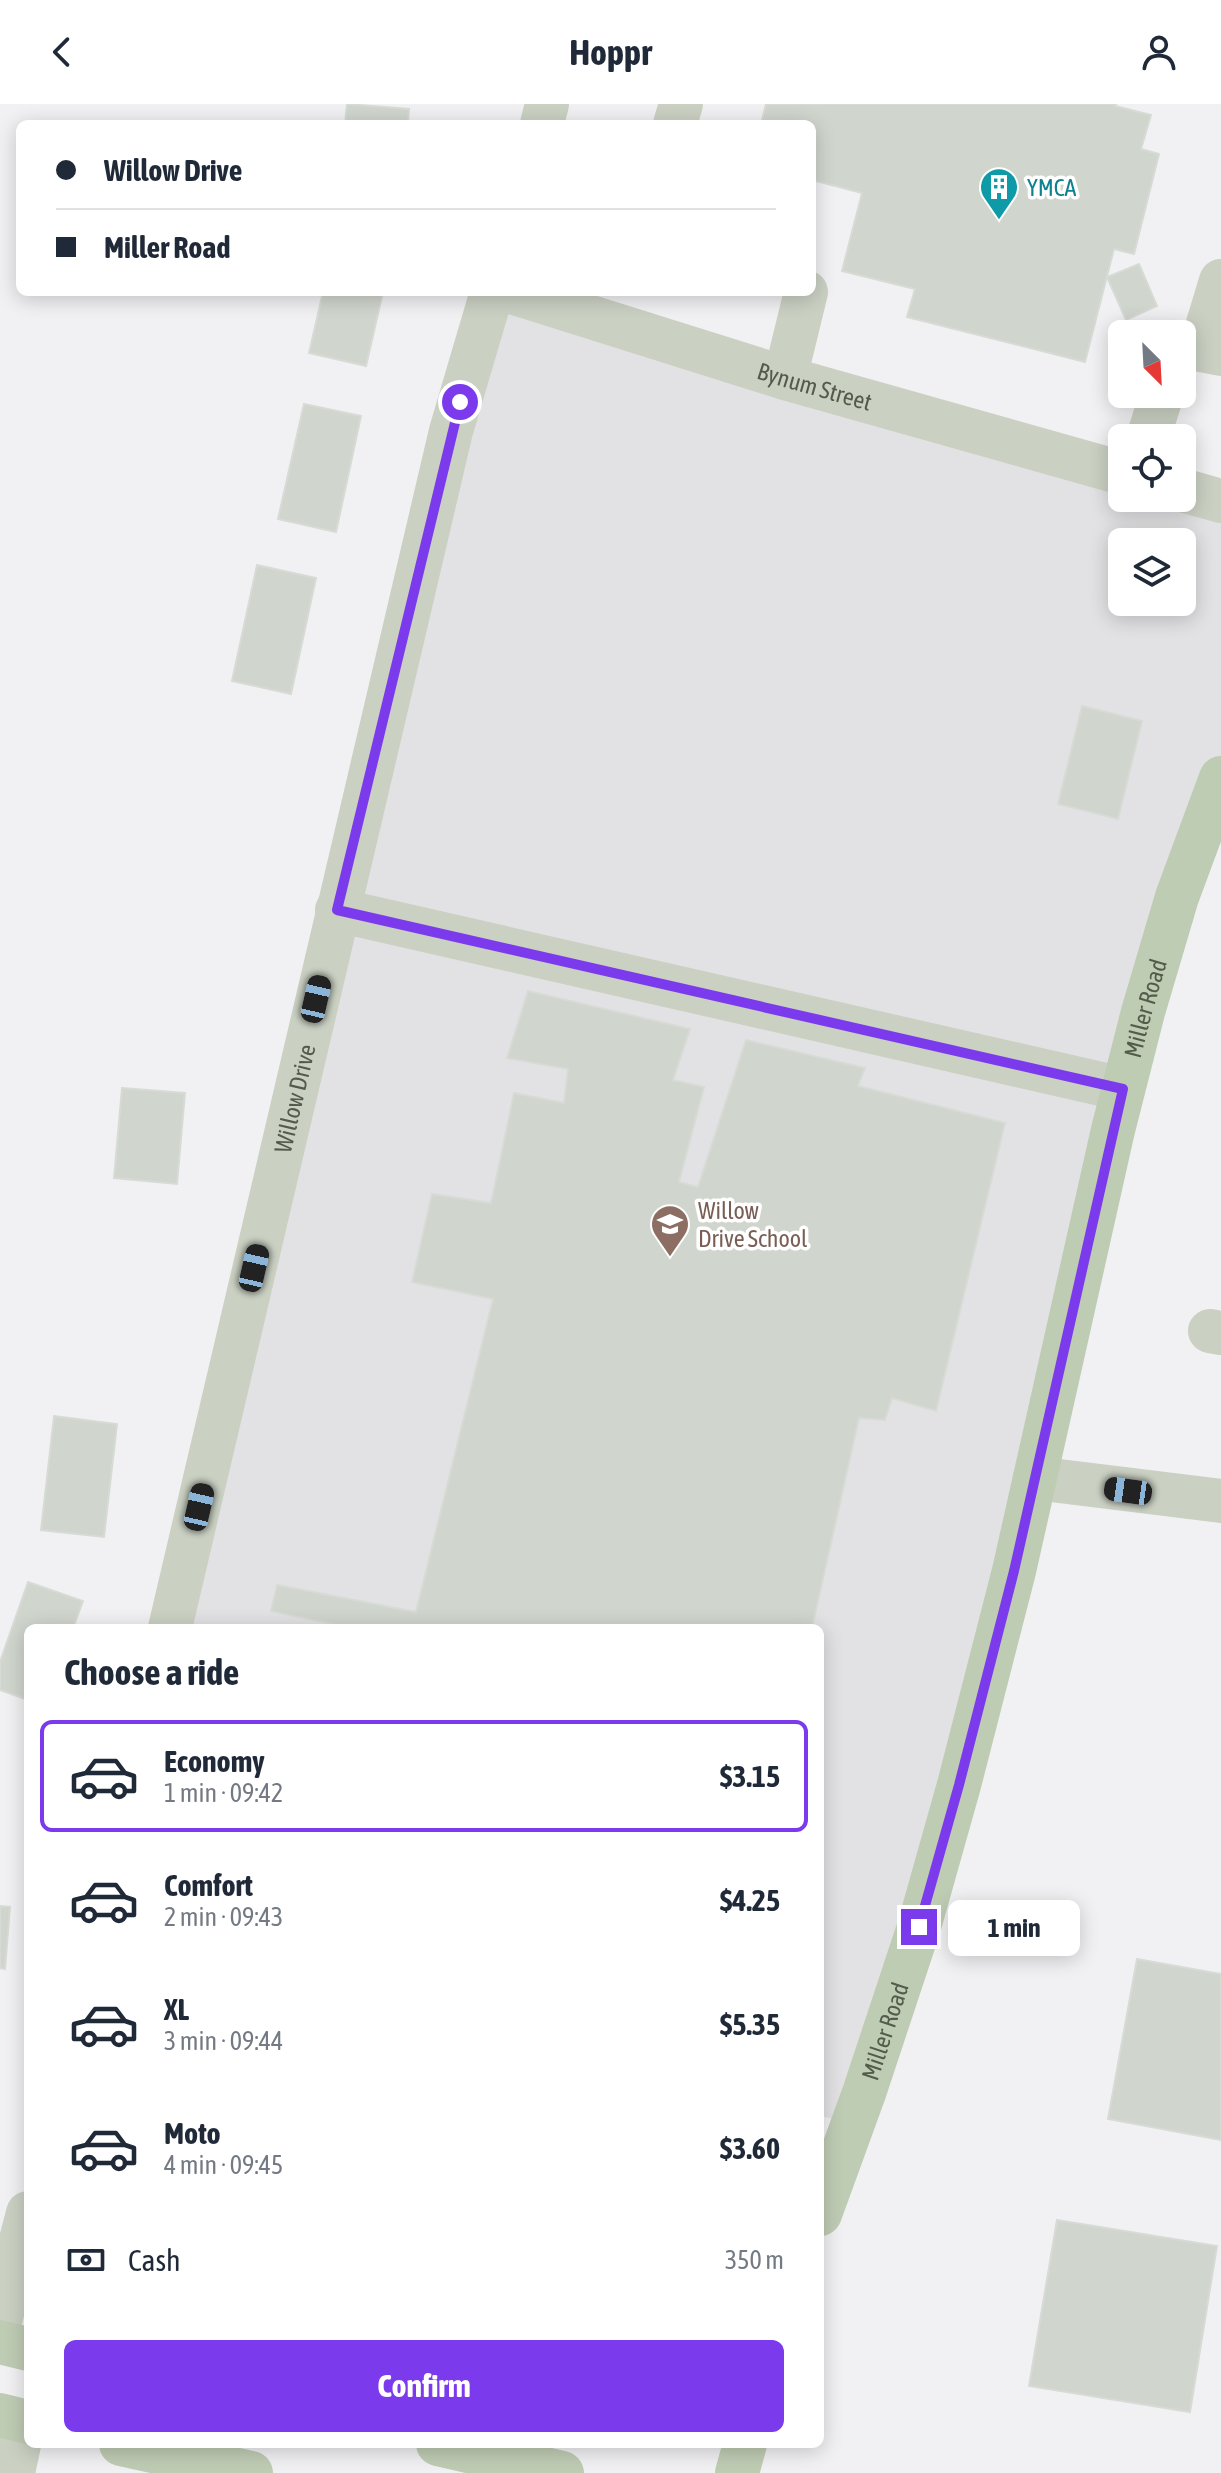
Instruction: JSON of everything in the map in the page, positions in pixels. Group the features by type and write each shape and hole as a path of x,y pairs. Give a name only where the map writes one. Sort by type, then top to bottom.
{"main road":[{"name":"Miller Road","path":"824,2203 919,1927 1014,1571 1143,1012 1177,897 1221,778"},
{"path":"0,2342 24,2348"},
{"path":"135,2448 204,2468 251,2473"},
{"path":"458,2448 562,2473"},
{"path":"737,2473 744,2448"}],"street":[{"path":"1201,354 1221,281"},
{"name":"Willow Drive","path":"171,1624 451,431 491,296"},
{"name":"Bynum Street","path":"524,296 785,378 1108,469"},
{"path":"785,378 805,296"},
{"path":"1196,494 1221,501"},
{"path":"337,910 1123,1089"},
{"path":"1035,1478 1221,1501"},
{"path":"0,2321 24,2228"},
{"path":"13,2473 17,2419"}],"shaded area":[{"name":"Willow Drive School","path":"491,296 506,296 1108,469 1108,512 1196,512 1196,499 1221,501 1221,778 853,2123 824,2117 824,1624 171,1624"}],"building":[{"path":"347,104 409,109 408,120 345,120"},
{"name":"YMCA","path":"766,104 1116,104 1151,115 1141,149 1159,154 1134,254 1114,249 1085,362 907,317 915,289 842,271 862,193 816,181 816,120 762,120"},
{"path":"1139,264 1157,306 1126,320 1107,277"},
{"path":"322,296 382,296 366,366 309,353"},
{"path":"304,404 361,416 336,532 278,519"},
{"path":"257,565 316,578 291,694 232,681"},
{"path":"1082,706 1142,721 1118,819 1058,804"},
{"path":"528,991 690,1029 673,1080 704,1087 679,1182 698,1187 746,1040 865,1068 858,1086 1005,1123 936,1411 892,1398 885,1420 859,1418 813,1624 332,1624 271,1611 277,1585 416,1612 493,1299 412,1282 432,1194 491,1203 514,1093 564,1103 568,1069 507,1058"},
{"path":"122,1088 185,1093 177,1184 114,1178"},
{"path":"54,1416 117,1424 104,1537 41,1530"},
{"path":"28,1582 83,1601 74,1624 24,1624 24,1699 0,1690 0,1662"},
{"path":"0,1906 10,1907 5,1969 0,1968"},
{"path":"1137,1959 1221,1974 1221,2140 1108,2119"},
{"path":"1057,2220 1217,2246 1190,2412 1029,2386"}],"place":[{"name":"YMCA","path":"999,221"},
{"name":"Willow Drive School","path":"670,1258"}],"route":[{"path":"460,402 337,910 1123,1089 1014,1571 919,1927"}]}
